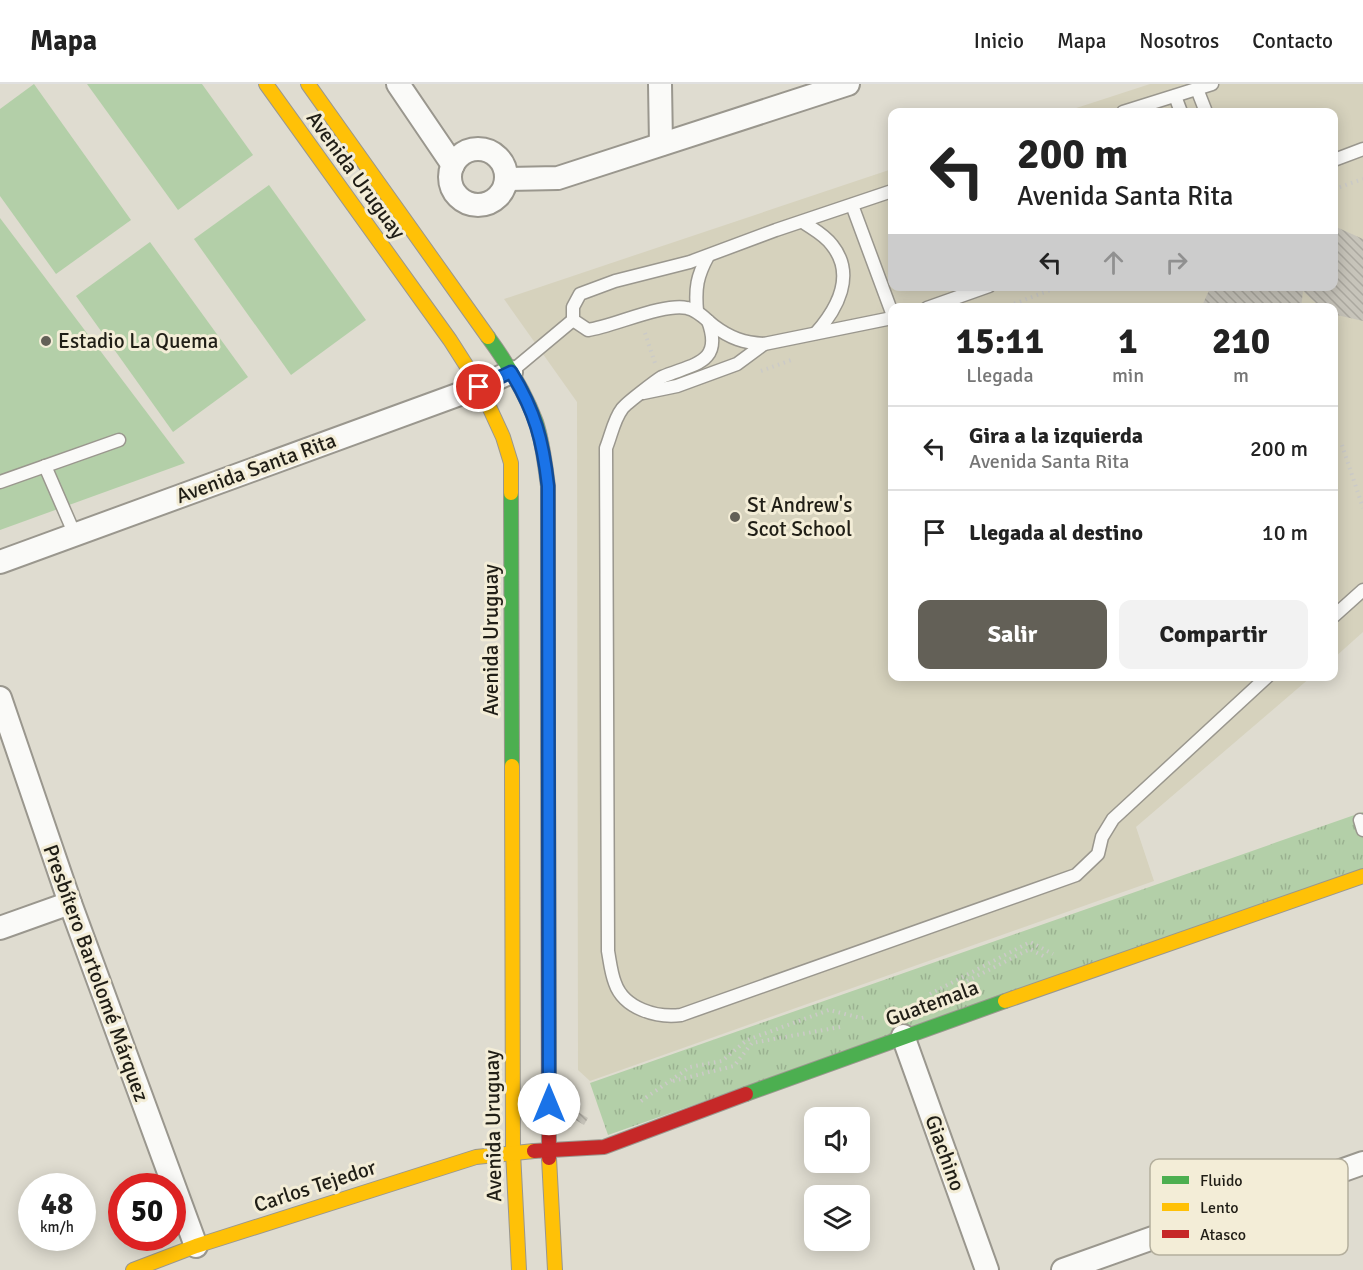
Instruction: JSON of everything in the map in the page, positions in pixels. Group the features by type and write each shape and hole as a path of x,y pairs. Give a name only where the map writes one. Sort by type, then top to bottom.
{"main road":[{"name":"Avenida Uruguay","path":"266,84 436,321 479,387 505,438 511,463 513,1152 519,1270"},
{"name":"Avenida Uruguay","path":"309,84 511,372 536,422 543,448 548,486 549,1151 555,1270"},
{"name":"Guatemala","path":"513,1152 604,1147 903,1036 1363,876"},
{"name":"Carlos Tejedor","path":"135,1270 196,1246 476,1156 513,1152"}],"street":[{"path":"398,84 453,165"},
{"path":"660,84 661,144"},
{"path":"506,179 558,178 848,84"},
{"path":"476,149 486,150 495,154 502,161 506,170 505,188 500,196 484,205 475,206 459,198 453,191 450,183 453,165 466,152 476,149"},
{"name":"Avenida Santa Rita","path":"0,562 479,387 511,372"},
{"name":"Presbítero Bartolomé Márquez","path":"0,698 70,903 196,1246"},
{"path":"0,928 70,903"},
{"name":"Giachino","path":"903,1036 987,1270"},
{"path":"1348,1168 1363,1163"},
{"path":"1063,1270 1150,1239"}],"lane":[{"path":"1137,108 1212,84"},
{"path":"1197,89 1204,108"},
{"path":"1175,96 1180,108"},
{"path":"1338,158 1363,149"},
{"path":"573,320 573,307 580,294 615,281 690,262 888,192"},
{"path":"852,205 888,303"},
{"path":"802,222 833,245 841,262 843,281 836,307 816,333"},
{"path":"696,311 696,284 708,255"},
{"path":"941,303 975,291"},
{"path":"573,320 588,330 682,307 696,311 727,335 738,340 764,344 888,319"},
{"path":"511,372 573,320"},
{"path":"708,321 712,333 712,348 705,360 660,378 622,408 606,448 608,951 615,985 628,1003 664,1017 681,1015 1076,875 1098,854 1102,837 1113,819 1263,681"},
{"path":"642,393 677,386 737,364 764,344"},
{"path":"0,482 119,440"},
{"path":"45,466 75,535"},
{"path":"1338,612 1363,590"}],"path":[{"path":"1338,188 1363,179"},
{"path":"1016,303 1048,291"},
{"path":"1342,445 1363,508"},
{"path":"928,995 1030,942 1086,971"},
{"path":"640,1102 690,1067 722,1061 747,1040 829,1010 861,1018 870,1016"}],"shaded area":[{"name":"St Andrew's Scot School","path":"1150,84 1363,84 1363,632 1338,654 1338,303 888,303 888,681 1306,681 1136,827 1154,881 590,1081 578,1070 577,402 504,299 888,170 888,291 1338,291 1338,108 1076,108"}],"green space":[{"path":"34,84 131,220 56,274 0,196 0,109"},
{"path":"87,84 202,84 253,155 178,210"},
{"path":"269,185 366,320 291,375 194,239"},
{"name":"Estadio La Quema","path":"0,218 185,463 0,530"},
{"path":"150,242 248,377 173,432 76,296"},
{"path":"1363,812 1363,870 608,1135 590,1083"}],"building":[{"path":"1338,228 1363,239 1363,321 1338,315 1338,303 1316,303 1303,291 1338,291"},
{"path":"1209,291 1303,291 1302,303 1203,303"},
{"path":"573,1109 588,1118 584,1125 569,1116"}],"traffic: fast":[{"path":"488,337 527,400 538,430 545,462 548,486 548,747"},
{"path":"511,493 512,766"},
{"path":"746,1094 1005,1001"}],"traffic: slow":[{"path":"266,84 450,340 480,387 503,437 511,463 511,493"},
{"path":"308,84 488,337"},
{"path":"512,766 513,1152 519,1270"},
{"path":"1005,1001 1363,876"},
{"path":"133,1270 196,1246 476,1157 534,1151"},
{"path":"549,1158 555,1270"}],"traffic: jam":[{"path":"548,747 549,1158"},
{"path":"534,1151 604,1147 746,1094"}],"place":[{"name":"Estadio La Quema","path":"46,341"},
{"name":"St Andrew's Scot School","path":"735,517"}],"route":[{"path":"479,387 511,372 536,422 543,448 548,486 549,1104"}]}
